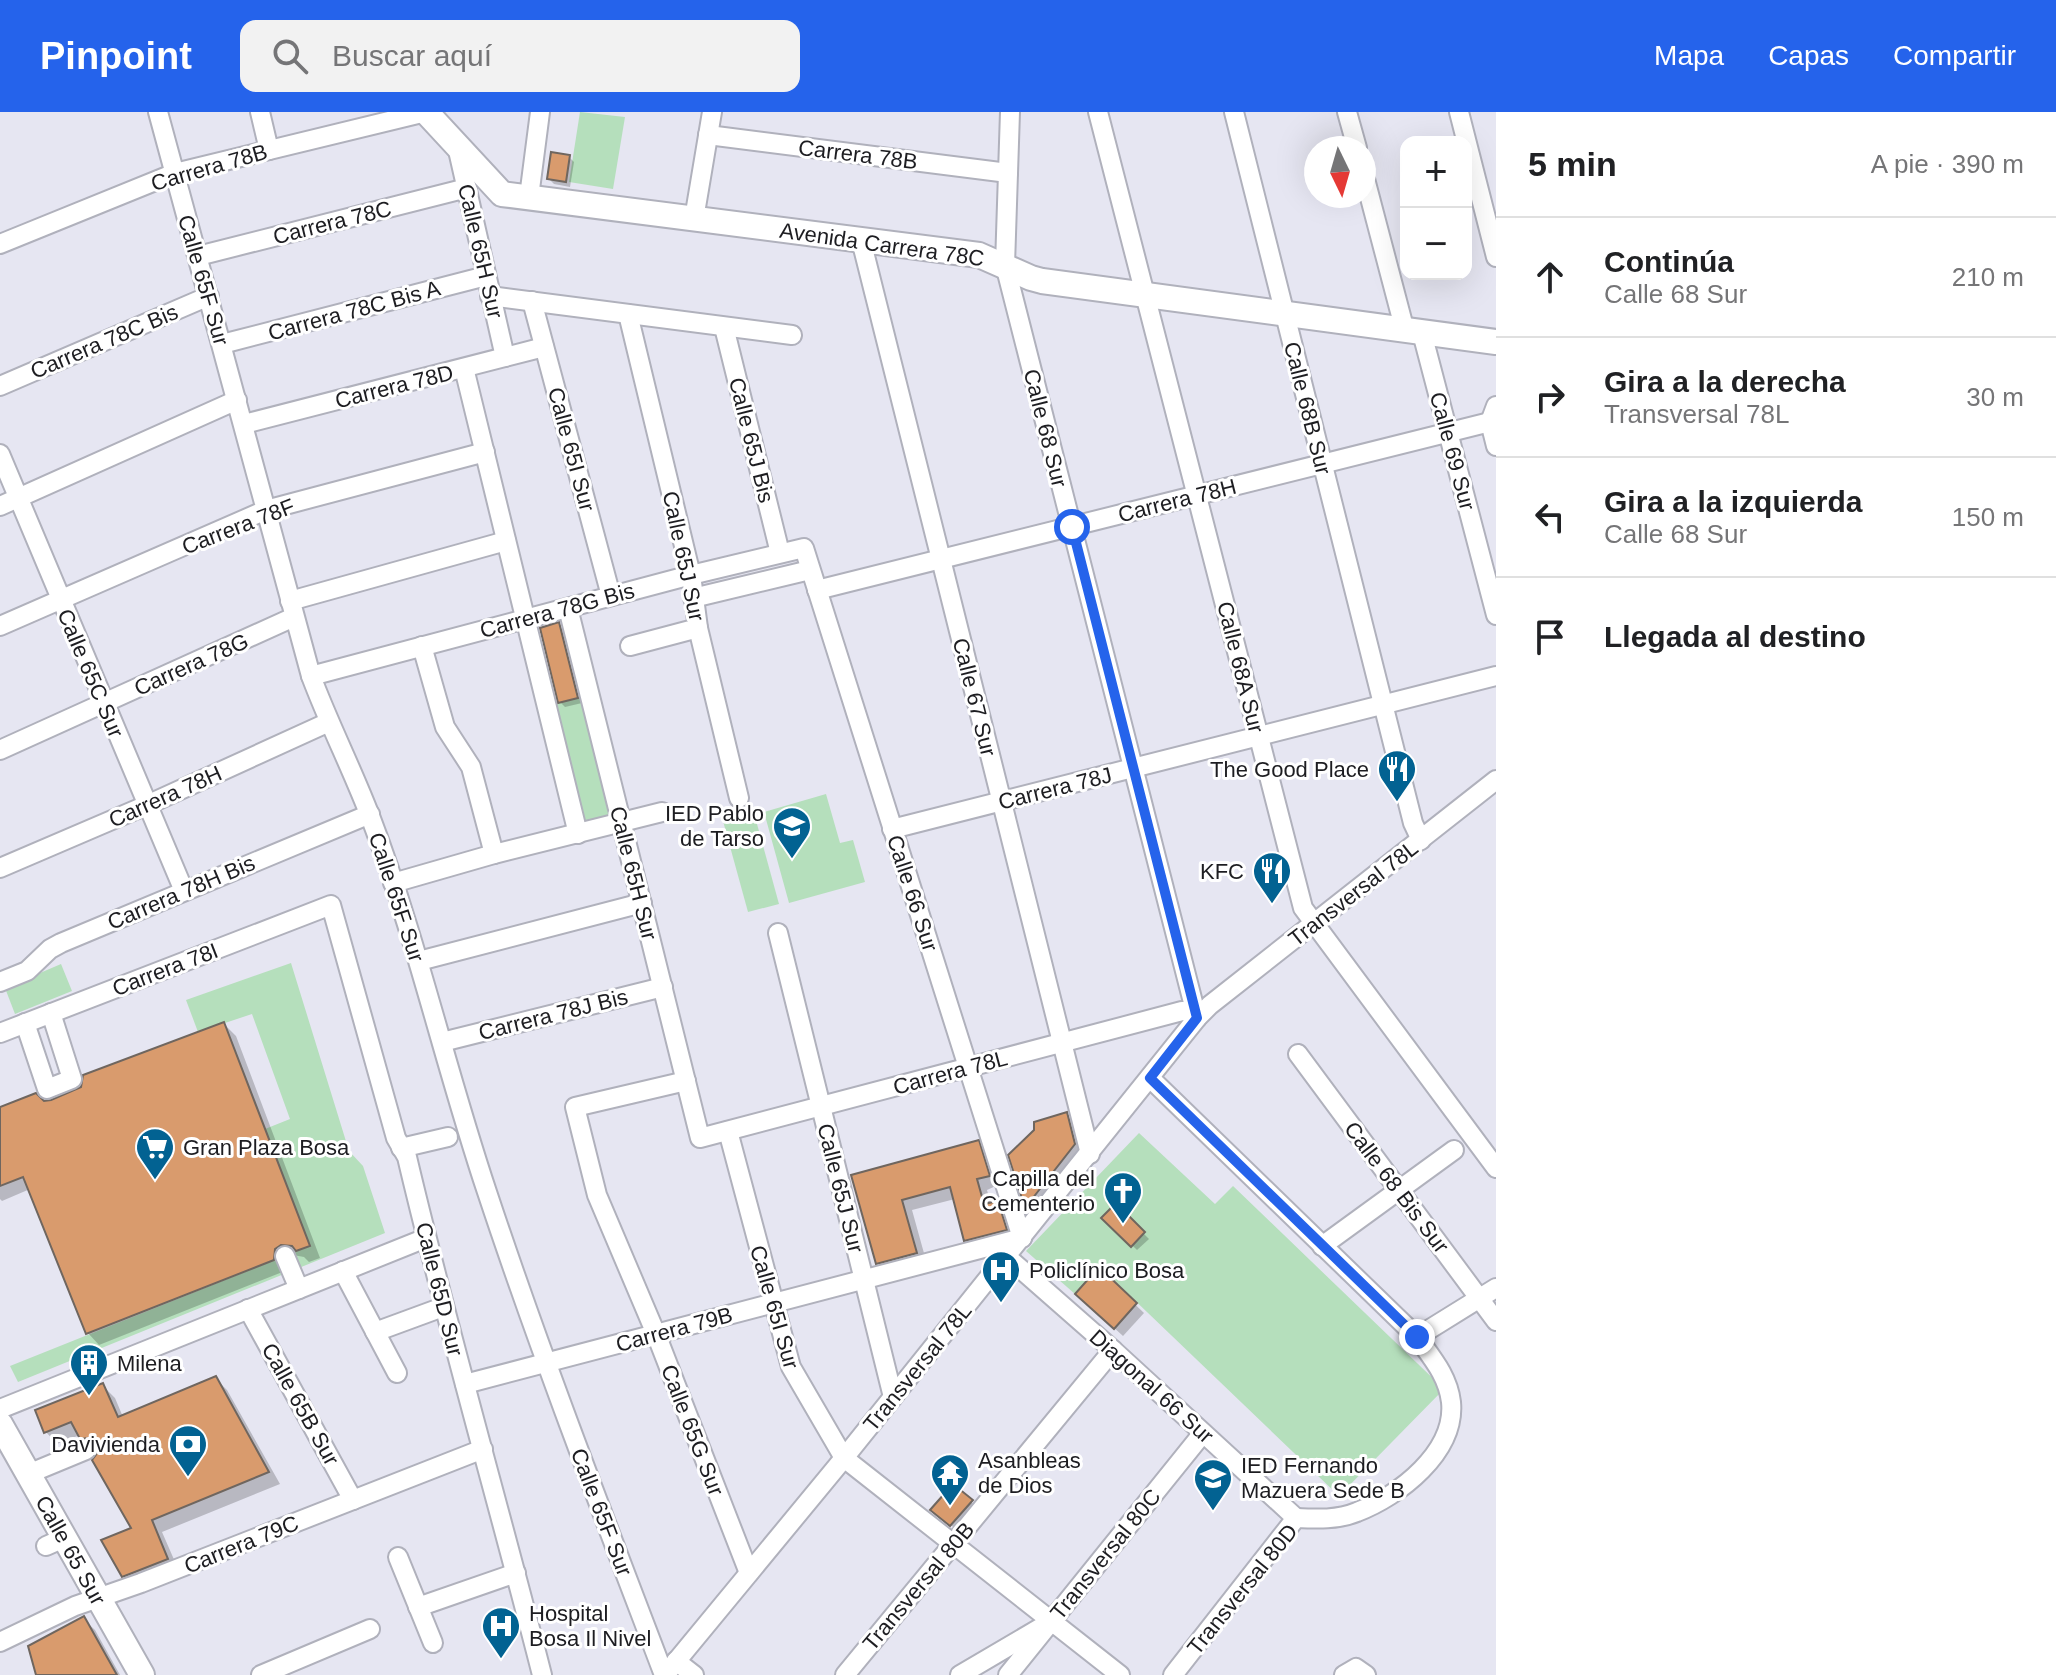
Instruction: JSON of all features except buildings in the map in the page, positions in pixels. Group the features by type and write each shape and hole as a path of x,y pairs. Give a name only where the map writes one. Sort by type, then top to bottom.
{"main road":[{"name":"Calle 65H Sur","path":"426,112 502,194"},
{"name":"Avenida Carrera 78C","path":"502,194 979,255 1042,281 1496,342"},
{"name":"Calle 65 Sur","path":"0,1424 28,1474 55,1542 98,1598 142,1675"}],"street":[{"name":"Calle 65F Sur","path":"158,112 311,676 370,814 419,961 486,1188 545,1363 668,1670"},
{"path":"260,112 269,150"},
{"name":"Carrera 78B","path":"0,244 175,173 426,112"},
{"path":"529,197 540,112"},
{"path":"694,219 712,112"},
{"name":"Calle 68 Sur","path":"1010,112 1005,265 1197,1018"},
{"name":"Calle 68A Sur","path":"1098,112 1303,908 1496,1168"},
{"name":"Calle 68B Sur","path":"1234,112 1382,705 1413,823 1421,840"},
{"path":"1347,112 1354,136"},
{"path":"1459,112 1496,257"},
{"name":"Carrera 78B","path":"708,135 1008,173"},
{"name":"Calle 65H Sur","path":"457,146 505,357"},
{"name":"Carrera 78C","path":"198,256 467,188"},
{"name":"Calle 69 Sur","path":"1375,208 1448,433 1496,615"},
{"name":"Calle 67 Sur","path":"861,240 1090,1154"},
{"name":"Carrera 78C Bis A","path":"222,344 486,276"},
{"name":"Carrera 78C Bis","path":"0,386 209,296"},
{"path":"490,296 792,335"},
{"name":"Calle 65I Sur","path":"532,301 611,596"},
{"name":"Calle 65J Sur","path":"628,314 691,575 698,628 739,798"},
{"name":"Calle 65J Bis","path":"724,327 780,553"},
{"name":"Carrera 78D","path":"244,424 544,347"},
{"path":"464,368 578,834"},
{"path":"0,506 237,400"},
{"path":"1493,414 1496,446"},
{"name":"Carrera 78H","path":"817,590 1448,433 1493,414"},
{"name":"Carrera 78F","path":"0,626 266,510 485,452"},
{"name":"Calle 65C Sur","path":"0,454 184,891"},
{"name":"Carrera 78G","path":"0,750 104,703 292,609 506,541"},
{"name":"Carrera 78G Bis","path":"311,676 804,548"},
{"name":"Calle 66 Sur","path":"804,548 1022,1238"},
{"path":"693,598 810,570"},
{"name":"Calle 65H Sur","path":"568,608 700,1138"},
{"path":"630,646 698,628"},
{"path":"422,646 445,727 471,767 494,854"},
{"name":"Carrera 78J","path":"892,829 1496,676"},
{"name":"Carrera 78H","path":"0,868 329,722"},
{"name":"Transversal 78L","path":"668,1670 844,1458 1197,1018 1494,786"},
{"path":"393,883 662,812"},
{"name":"Carrera 78H Bis","path":"0,982 27,971 61,943 370,814"},
{"path":"419,961 642,903"},
{"name":"Carrera 78I","path":"0,1033 331,905"},
{"name":"Calle 65D Sur","path":"331,905 396,1138 407,1157 443,1307 542,1675"},
{"name":"Calle 65J Sur","path":"778,933 893,1397"},
{"name":"Carrera 78J Bis","path":"442,1042 663,987"},
{"name":"Carrera 78L","path":"700,1138 1182,1011 1190,1012 1197,1018"},
{"path":"25,1023 47,1089 72,1079 51,1013"},
{"name":"Calle 68 Bis Sur","path":"1298,1054 1496,1321"},
{"path":"1150,1078 1417,1337 1496,1288"},
{"name":"Calle 65G Sur","path":"686,1081 575,1107 597,1195 656,1334 749,1573"},
{"name":"Calle 65I Sur","path":"728,1131 791,1367 844,1458 1120,1675"},
{"path":"401,1148 448,1137"},
{"path":"1322,1246 1454,1150"},
{"path":"0,1409 426,1238"},
{"name":"Carrera 79B","path":"465,1384 1022,1238"},
{"path":"285,1256 299,1289"},
{"name":"Diagonal 66 Sur","path":"1007,1257 1296,1518"},
{"path":"343,1271 397,1373"},
{"path":"375,1332 443,1307"},
{"name":"Calle 65B Sur","path":"248,1309 353,1500"},
{"name":"Transversal 80D","path":"1173,1675 1296,1518 1335,1518 1357,1513 1399,1491 1433,1457 1448,1426 1451,1403 1444,1375 1417,1337"},
{"name":"Transversal 80B","path":"845,1675 1113,1350"},
{"name":"Transversal 80C","path":"1008,1675 1203,1433"},
{"name":"Carrera 79C","path":"0,1642 66,1609 483,1449"},
{"path":"28,1474 86,1450"},
{"path":"398,1557 433,1643"},
{"path":"418,1607 516,1573"},
{"path":"960,1675 1052,1621"},
{"path":"261,1675 370,1629"},
{"path":"668,1670 694,1675"}],"green space":[{"path":"580,112 625,117 613,189 569,182"},
{"path":"580,697 609,815 581,822 551,704"},
{"path":"826,794 840,843 853,840 865,882 789,903 764,812"},
{"path":"754,813 779,904 748,912 723,821"},
{"path":"291,963 349,1151 363,1166 385,1233 18,1382 10,1366 310,1246 265,1129 290,1119 252,1014 198,1032 186,1000"},
{"path":"61,964 72,991 15,1014 5,988"},
{"path":"1139,1133 1215,1204 1233,1186 1444,1389 1339,1496 1100,1267 1075,1294 1026,1251"}],"place":[{"name":"The Good Place","path":"1397,803"},
{"name":"IED Pablo de Tarso","path":"792,860"},
{"name":"KFC","path":"1272,905"},
{"name":"Gran Plaza Bosa","path":"155,1181"},
{"name":"Capilla del Cementerio","path":"1123,1225"},
{"name":"Policlínico Bosa","path":"1001,1304"},
{"name":"Milena","path":"89,1397"},
{"name":"Davivienda","path":"188,1478"},
{"name":"Asanbleas de Dios","path":"950,1507"},
{"name":"IED Fernando Mazuera Sede B","path":"1213,1512"},
{"name":"Hospital Bosa Il Nivel","path":"501,1660"}],"route":[{"path":"1072,527 1197,1018 1150,1078 1417,1337"}]}
